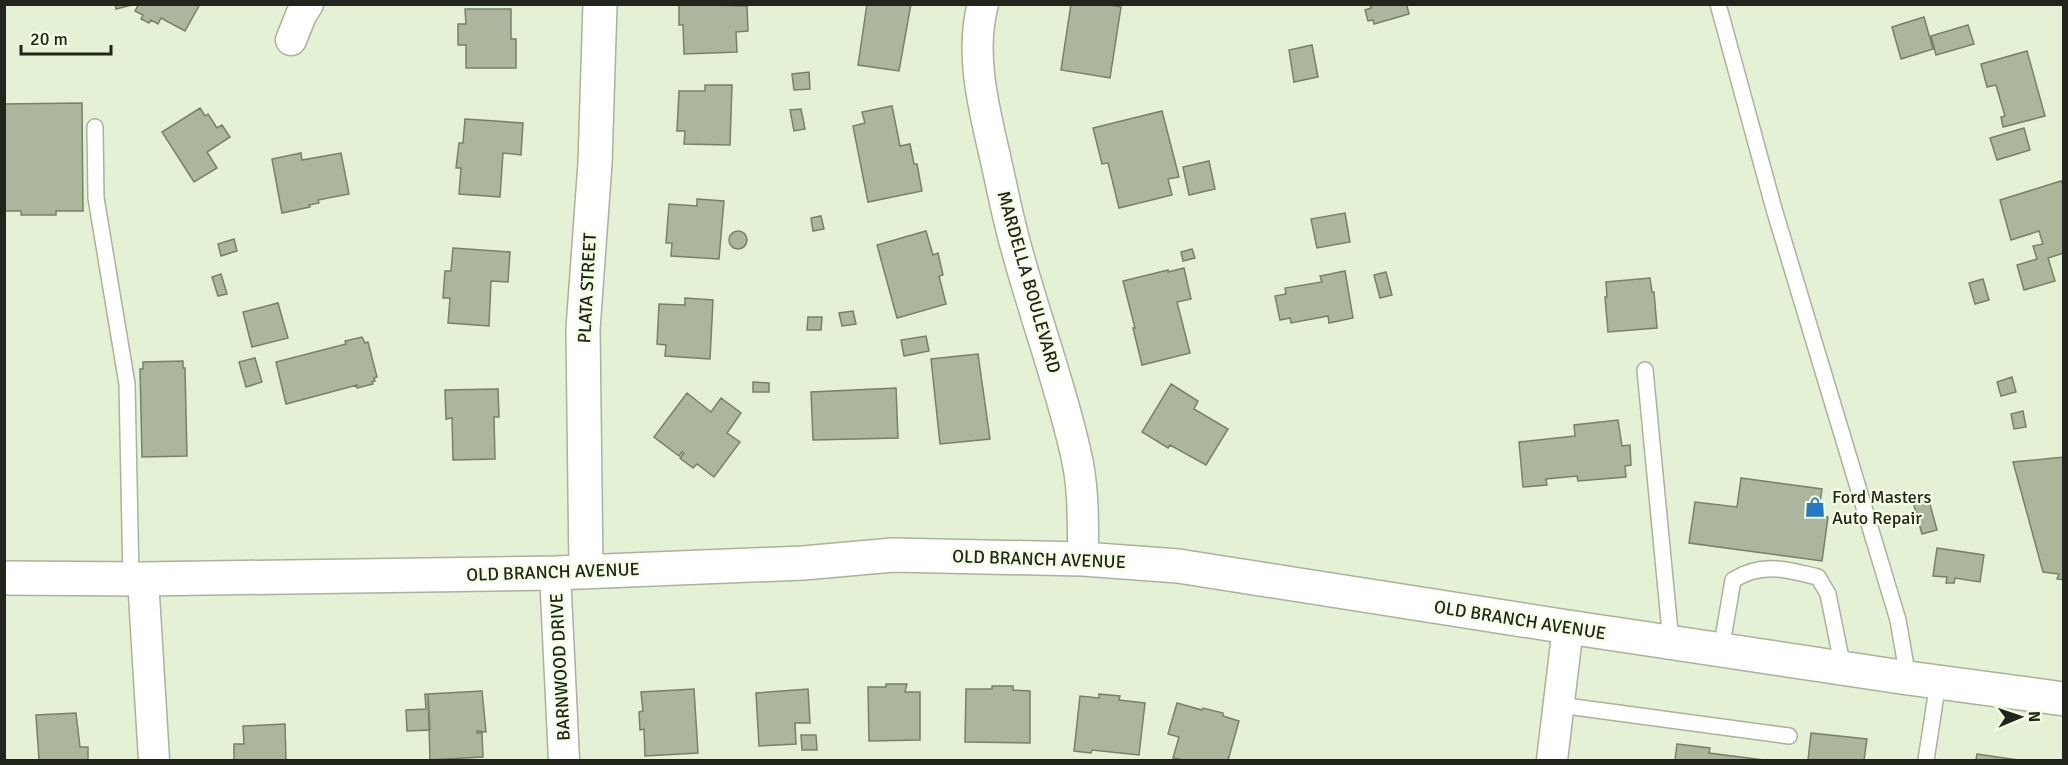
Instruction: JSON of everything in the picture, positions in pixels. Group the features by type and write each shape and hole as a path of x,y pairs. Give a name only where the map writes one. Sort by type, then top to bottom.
{"main road":[{"name":"PLATA STREET","path":"570,572 583,329 596,163 600,4"},
{"name":"OLD BRANCH AVENUE","path":"4,578 137,579 570,572 803,563 894,555 1083,559 1178,566 1721,650 2064,699"}],"street":[{"path":"291,40 308,4"},
{"name":"MARDELLA BOULEVARD","path":"983,4 978,42 980,80 1017,252 1076,453 1082,504 1083,559"},
{"name":"BARNWOOD DRIVE","path":"564,760 570,572"},
{"path":"137,579 154,760"},
{"path":"1552,760 1568,627"}],"lane":[{"path":"1718,4 1774,209 1898,620 1923,680 1926,760"},
{"path":"95,127 96,198 127,384 137,579"},
{"path":"1645,370 1671,642"},
{"path":"1721,650 1733,580 1747,571 1773,567 1818,577 1828,594 1843,668"},
{"path":"1558,705 1789,736"}],"building":[{"path":"115,4 132,4 132,5 116,9"},
{"path":"139,4 200,4 185,31 161,18 158,24 151,20 149,23 141,19 143,15 135,11"},
{"path":"679,4 747,6 748,31 736,32 737,52 684,54 683,25 679,25"},
{"path":"867,4 911,4 899,71 858,65"},
{"path":"1071,4 1106,4 1121,7 1110,78 1061,70"},
{"path":"1370,4 1410,4 1407,6 1409,14 1374,24 1373,20 1368,21 1365,10 1371,8"},
{"path":"465,9 511,9 511,39 516,39 516,68 466,68 466,45 458,45 458,24 466,24"},
{"path":"1924,17 1933,49 1901,59 1892,27"},
{"path":"1968,25 1974,44 1936,55 1931,36"},
{"path":"1312,45 1318,77 1294,82 1289,50"},
{"path":"2027,51 2045,116 2003,127 2001,117 2005,116 1996,85 1987,87 1981,64"},
{"path":"809,72 810,89 794,90 792,74"},
{"path":"705,85 732,85 730,145 684,144 685,131 677,131 679,91 705,91"},
{"path":"82,103 83,211 56,211 56,215 21,215 21,211 4,211 4,104"},
{"path":"892,106 900,146 910,144 914,164 917,164 922,191 868,202 853,126 865,123 862,112"},
{"path":"200,108 205,116 208,114 217,128 222,125 230,137 207,152 217,168 194,182 162,132"},
{"path":"801,109 805,129 794,131 790,110"},
{"path":"1162,111 1179,177 1168,179 1172,195 1119,208 1108,163 1102,164 1093,128"},
{"path":"465,119 523,123 521,155 503,153 500,197 459,194 461,168 456,168 459,143 463,143"},
{"path":"2024,128 2030,150 1997,160 1990,138"},
{"path":"301,153 302,160 341,153 349,194 318,200 319,203 309,205 310,207 282,213 272,159"},
{"path":"1209,161 1215,189 1189,195 1183,167"},
{"path":"2061,181 2064,187 2064,253 2048,258 2055,281 2024,290 2017,265 2037,259 2033,246 2043,244 2039,231 2011,240 2000,200"},
{"path":"697,199 724,201 719,259 671,256 672,243 666,243 669,204 697,206"},
{"path":"1345,213 1350,242 1317,248 1311,219"},
{"path":"821,216 824,229 813,231 811,218"},
{"path":"738,231 744,234 747,240 744,246 738,249 732,246 729,240 732,234"},
{"path":"926,231 933,255 938,253 943,275 939,276 946,304 897,318 877,245"},
{"path":"234,239 237,251 221,256 218,244"},
{"path":"453,248 510,252 508,282 491,281 489,326 448,323 450,298 443,298 445,271 451,271"},
{"path":"1192,249 1195,258 1183,261 1181,252"},
{"path":"1184,268 1191,299 1177,302 1190,353 1142,365 1123,281"},
{"path":"1345,271 1353,318 1329,323 1328,316 1291,323 1290,318 1280,320 1275,296 1286,294 1285,288 1322,282 1320,276"},
{"path":"1386,272 1392,295 1380,298 1374,275"},
{"path":"221,274 227,294 218,296 212,277"},
{"path":"1650,278 1652,292 1654,292 1657,328 1608,332 1606,282"},
{"path":"1983,279 1989,300 1975,304 1969,283"},
{"path":"685,298 713,300 710,359 665,356 666,345 657,344 659,304 685,305"},
{"path":"278,303 288,338 252,347 243,312"},
{"path":"853,311 856,324 842,326 839,313"},
{"path":"808,317 822,317 821,330 807,330"},
{"path":"926,336 929,351 904,356 901,340"},
{"path":"362,337 365,343 368,342 377,377 374,378 373,384 357,388 357,385 286,404 276,362 346,344 345,341"},
{"path":"978,354 990,439 940,444 931,359"},
{"path":"255,358 262,382 246,387 239,362"},
{"path":"183,361 187,456 142,457 140,369 143,369 143,362"},
{"path":"2012,377 2016,392 2001,396 1997,382"},
{"path":"753,382 769,383 769,392 753,392"},
{"path":"1171,384 1198,401 1194,409 1228,429 1206,465 1170,445 1168,448 1142,432"},
{"path":"896,388 898,438 813,440 811,392"},
{"path":"498,389 499,417 494,417 495,459 453,460 452,418 446,419 445,390"},
{"path":"687,393 711,412 721,398 741,413 727,433 740,442 714,477 697,464 693,468 680,458 684,453 682,452 679,456 654,437"},
{"path":"2023,411 2026,427 2014,429 2011,414"},
{"path":"1618,420 1622,446 1630,445 1631,465 1625,466 1626,477 1578,481 1577,476 1546,479 1547,485 1523,487 1519,442 1575,436 1574,425"},
{"path":"2064,457 2064,580 2057,579 2059,574 2043,572 2013,462"},
{"path":"1741,478 1822,489 1818,515 1828,517 1822,561 1689,543 1695,502 1737,507"},
{"path":"1928,497 1937,530 1922,534 1913,502"},
{"path":"1937,548 1984,555 1980,582 1955,578 1954,583 1946,583 1947,577 1933,576"},
{"path":"886,684 907,684 905,692 920,692 920,740 869,741 868,687 886,687"},
{"path":"992,686 1013,686 1013,690 1030,691 1030,743 965,742 966,689 992,689"},
{"path":"694,689 698,753 645,756 644,729 640,730 639,712 643,711 641,692"},
{"path":"808,689 810,723 795,723 796,744 759,746 756,693"},
{"path":"482,691 486,732 477,731 477,733 482,733 483,757 430,760 428,694"},
{"path":"425,694 428,694 430,730 407,731 406,710 426,709"},
{"path":"1099,694 1120,696 1119,700 1145,703 1139,755 1092,750 1091,753 1074,751 1080,696 1099,698"},
{"path":"1177,703 1223,713 1223,716 1239,721 1228,760 1173,758 1179,737 1168,734"},
{"path":"76,713 80,747 88,747 88,760 39,760 36,715"},
{"path":"285,724 286,760 234,760 234,744 244,744 243,726"},
{"path":"1811,733 1867,739 1864,760 1808,760"},
{"path":"801,735 816,735 817,750 802,750"},
{"path":"1677,744 1710,748 1709,753 1764,760 1675,760"},
{"path":"1977,754 2018,760 1976,760"}],"place":[{"name":"Ford Masters Auto Repair","path":"1815,507"}]}
